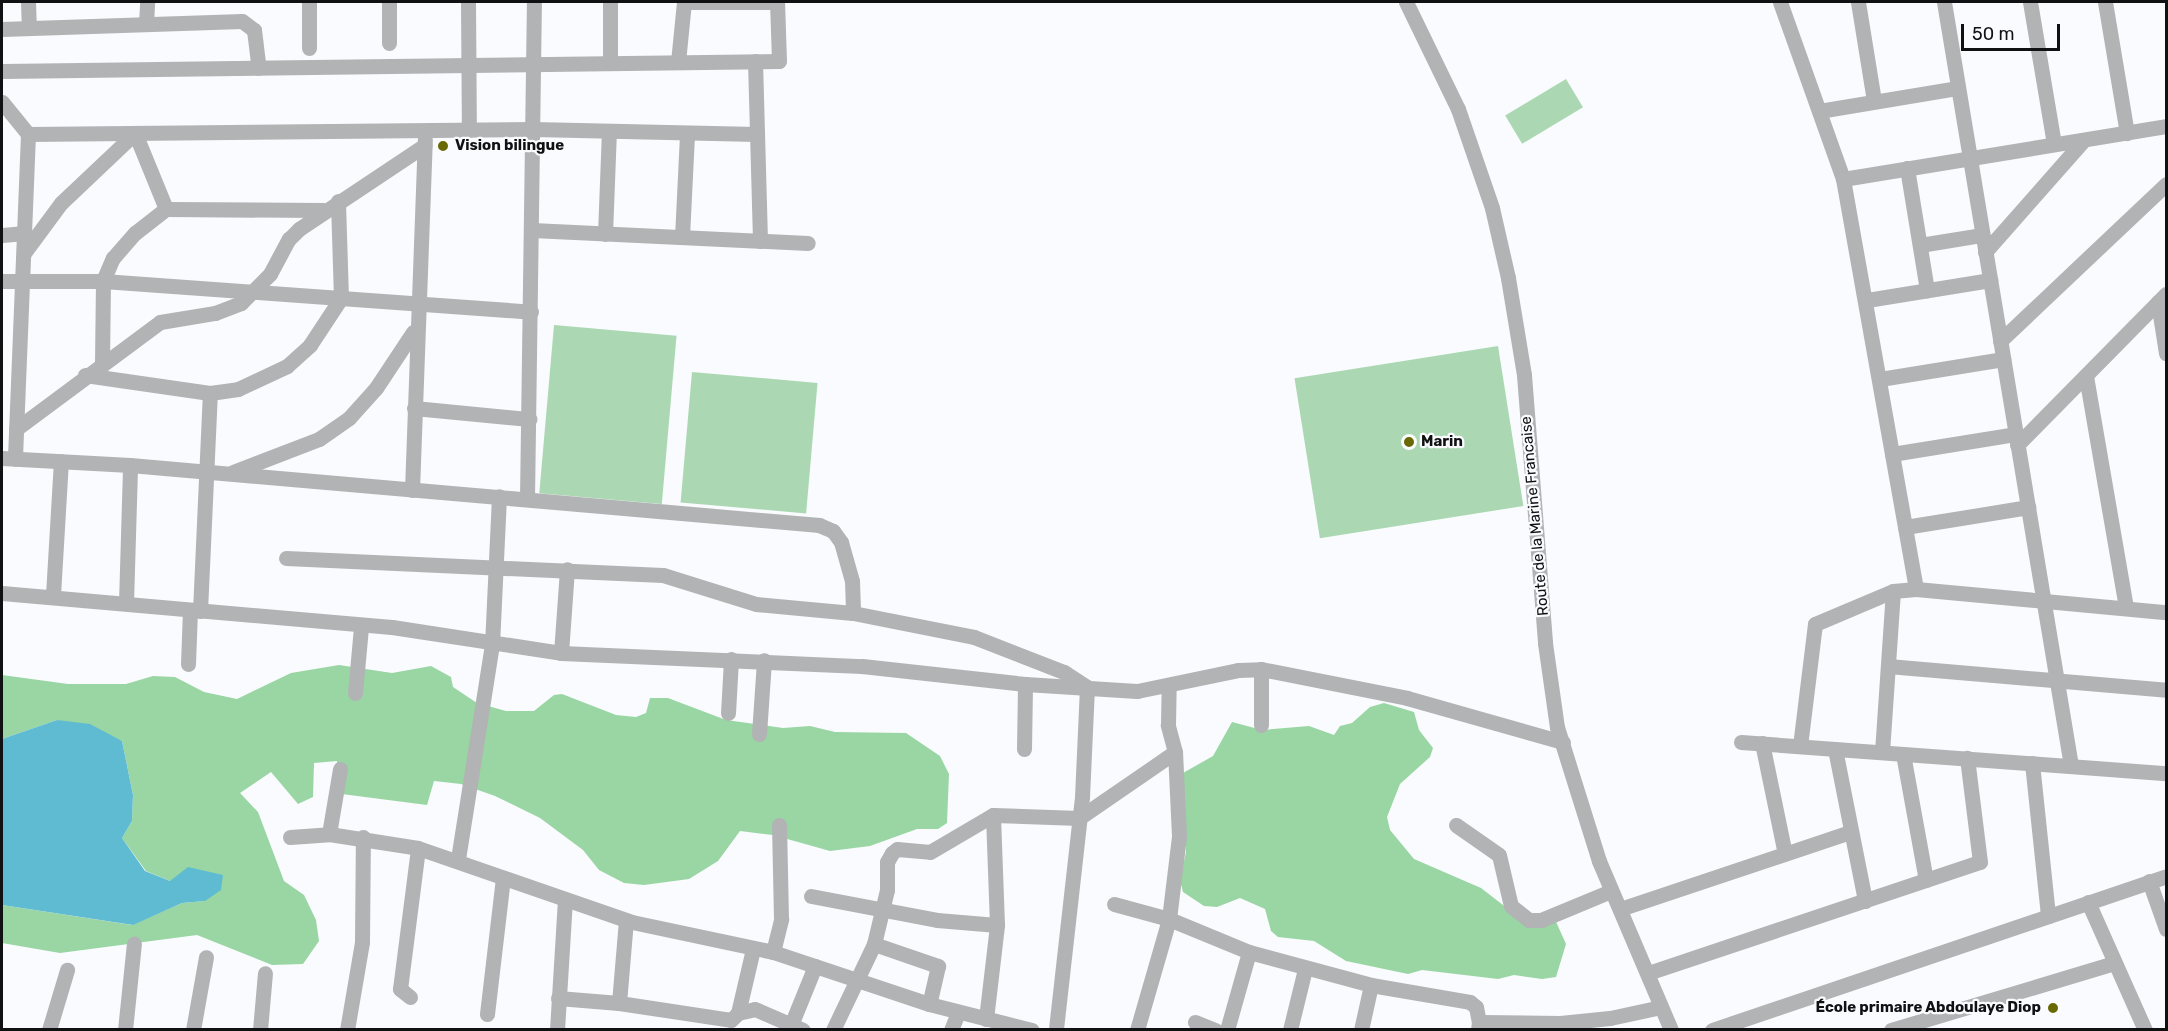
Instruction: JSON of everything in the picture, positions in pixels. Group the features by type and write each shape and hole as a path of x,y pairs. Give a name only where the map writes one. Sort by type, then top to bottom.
{"street":[{"path":"28,2 29,28"},
{"path":"146,24 147,2"},
{"path":"309,2 309,48"},
{"path":"388,2 389,43"},
{"path":"468,2 469,130"},
{"path":"527,499 534,2"},
{"path":"610,2 610,63"},
{"path":"2,71 779,61 777,2 684,2 678,62"},
{"name":"Route de la Marine Francaise","path":"1406,2 1458,109 1492,208 1508,278 1524,375 1545,643 1557,727 1611,891 1671,1029"},
{"path":"1780,2 1843,179 1867,300 1917,589"},
{"path":"1858,2 1874,101"},
{"path":"1944,2 2071,766"},
{"path":"2030,2 2054,144"},
{"path":"2105,2 2127,133"},
{"path":"2,29 242,21 254,30 259,68"},
{"path":"755,61 760,241"},
{"path":"1819,111 1958,88"},
{"path":"2,102 28,134 16,429 8,458 130,465 819,525 833,531 841,542 852,580 854,613"},
{"path":"1843,179 2166,126"},
{"path":"28,134 135,133 425,138 469,130 534,129 757,134"},
{"path":"605,234 609,131"},
{"path":"135,133 166,209"},
{"path":"24,253 61,202 135,133"},
{"path":"682,237 687,133"},
{"path":"16,429 85,375 160,322 215,313 241,303 270,274 289,238 323,210 425,138"},
{"path":"412,490 416,325 425,138"},
{"path":"1985,252 2083,141"},
{"path":"1907,168 1927,290"},
{"path":"2000,341 2166,184"},
{"path":"85,375 210,393 238,389 287,366 310,345 341,298 338,201"},
{"path":"102,363 102,281 113,258 135,233 166,209 323,210"},
{"path":"532,230 808,243"},
{"path":"2,234 24,233"},
{"path":"1920,245 1982,235"},
{"path":"2,282 22,279 102,281 531,312"},
{"path":"1867,300 1990,280"},
{"path":"2162,298 2166,353"},
{"path":"1892,454 2016,439 2086,376 2162,298"},
{"path":"227,474 319,439 349,418 405,350 416,325"},
{"path":"1880,379 2003,359"},
{"path":"2086,376 2126,608"},
{"path":"188,664 209,472 210,393"},
{"path":"414,408 529,419"},
{"path":"53,595 61,461"},
{"path":"126,603 130,465"},
{"path":"458,860 492,645 499,496"},
{"path":"1905,528 2028,507"},
{"path":"286,558 567,568 663,575 756,604 854,613 982,640 1064,672 1088,687"},
{"path":"561,653 567,568"},
{"path":"1800,746 1815,624 1893,591 1917,589 2166,612"},
{"path":"1882,752 1893,591"},
{"path":"2,593 53,595 361,627 392,627 492,645 561,653 764,660 1137,692 1238,670 1261,669 1407,698 1563,742"},
{"path":"355,693 361,627"},
{"path":"728,713 731,659"},
{"path":"759,734 764,660"},
{"path":"1888,666 2166,690"},
{"path":"1261,669 1261,725"},
{"path":"1024,749 1025,684"},
{"path":"1137,1029 1169,919 1179,836 1175,752 1168,725 1169,686"},
{"path":"1056,1029 1079,819 1088,687"},
{"path":"1741,742 2166,773"},
{"path":"1762,744 1785,854"},
{"path":"1834,749 1865,901"},
{"path":"833,1029 859,980 874,944 883,910 887,862 892,853 897,849 930,852 993,815 1079,819 1138,781 1175,752"},
{"path":"1903,754 1926,880"},
{"path":"1648,973 1980,862 1967,758"},
{"path":"2032,763 2048,916"},
{"path":"329,834 340,769"},
{"path":"986,1018 997,926 993,815"},
{"path":"773,952 782,919 778,825"},
{"path":"1456,825 1499,855 1511,906 1529,920 1541,920 1611,891"},
{"path":"1620,909 1850,832"},
{"path":"290,837 329,834 363,837 418,848 458,860 565,901 626,920 773,952 958,1013 1032,1029"},
{"path":"347,1029 362,942 363,837"},
{"path":"410,997 400,989 418,848"},
{"path":"1712,1029 2166,876"},
{"path":"487,1014 504,878"},
{"path":"2149,881 2166,929"},
{"path":"812,896 883,910 997,926"},
{"path":"557,1029 565,901"},
{"path":"2088,902 2145,1029"},
{"path":"1113,904 1169,919 1249,952 1305,969 1371,986 1470,1002 1476,1007 1478,1026 1560,1023 1610,1018 1661,1007"},
{"path":"619,1003 626,920"},
{"path":"124,1029 134,943"},
{"path":"874,944 938,966 929,1004"},
{"path":"738,1013 753,949"},
{"path":"1227,1029 1249,952"},
{"path":"193,1029 206,957"},
{"path":"1891,1029 2114,963"},
{"path":"558,998 619,1003 731,1020 738,1013 755,1009 795,1028 815,966"},
{"path":"1290,1029 1305,969"},
{"path":"49,1029 67,970"},
{"path":"260,1029 265,973"},
{"path":"1362,1029 1371,986"},
{"path":"951,1029 958,1013"},
{"path":"1195,1022 1215,1029"}],"green space":[{"path":"1566,79 1583,107 1522,144 1505,116"},
{"path":"554,325 677,336 662,504 539,493"},
{"name":"Marin","path":"1498,346 1523,506 1320,538 1295,378"},
{"path":"692,372 818,383 806,513 681,503"},
{"path":"339,665 392,673 431,666 451,677 453,687 477,703 506,711 534,711 554,695 562,694 616,715 636,717 646,713 650,698 668,698 726,720 783,728 810,726 835,732 906,733 940,756 949,774 947,823 938,829 917,829 870,846 830,851 773,835 740,831 718,861 689,879 644,885 624,883 599,870 583,850 540,818 495,796 461,784 434,781 427,805 334,793 337,761 314,763 313,797 298,804 271,772 240,793 258,812 284,881 304,895 316,920 319,941 303,964 272,965 197,935 60,953 2,943 2,905 132,925 182,903 205,901 223,875 170,881 146,871 122,838 132,821 133,795 122,741 57,720 2,739 2,675 68,684 126,684 153,676 175,677 204,692 237,699 291,673"},
{"path":"1384,703 1414,712 1419,730 1433,748 1430,757 1400,784 1387,817 1390,830 1414,859 1481,888 1521,919 1553,915 1566,944 1556,977 1542,979 1514,975 1498,979 1422,970 1408,974 1346,961 1314,941 1278,937 1271,931 1265,909 1240,898 1217,907 1204,906 1183,892 1180,880 1186,852 1183,773 1213,756 1232,722 1262,730 1309,726 1334,735 1340,726 1352,723 1370,707"}],"water":[{"path":"57,720 90,724 122,741 133,795 132,821 122,838 145,871 170,881 188,867 223,875 221,890 205,901 182,903 133,925 2,905 2,739"}],"place":[{"name":"Vision bilingue","path":"443,146"},
{"name":"Marin","path":"1409,442"},
{"name":"École primaire Abdoulaye Diop","path":"2053,1008"}]}
